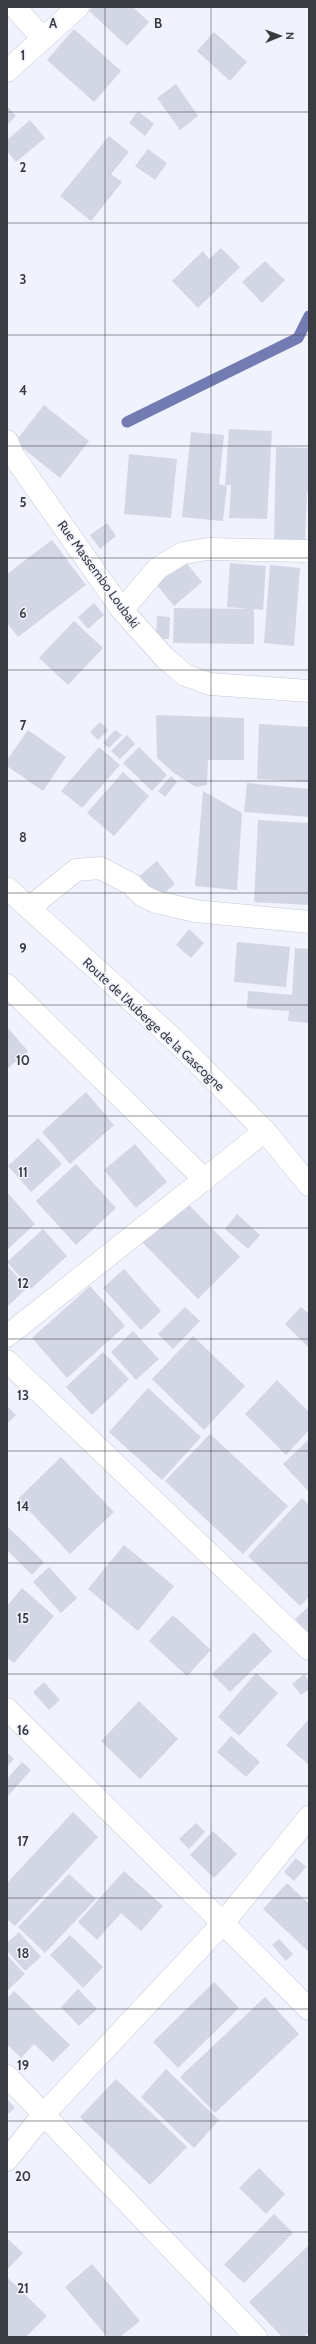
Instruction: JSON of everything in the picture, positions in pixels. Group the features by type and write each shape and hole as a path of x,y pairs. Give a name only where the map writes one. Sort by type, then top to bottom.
{"street":[{"path":"16,7 42,38"},
{"path":"7,72 42,38 78,7"},
{"name":"Rue Massembo Loubaki","path":"7,441 13,455 122,610 165,658 185,675 210,684 309,691"},
{"path":"122,610 158,568 182,553 208,548 309,551"},
{"path":"30,908 76,870 100,868 131,884 143,896 156,902 195,911 309,922"},
{"name":"Route de l'Auberge de la Gascogne","path":"7,888 179,1044 264,1131 309,1185"},
{"path":"7,985 205,1180"},
{"path":"7,1336 205,1180 264,1131"},
{"path":"7,1361 309,1649"},
{"path":"7,1709 224,1922 309,2009"},
{"path":"7,2160 43,2115 224,1922 309,1817"},
{"path":"7,2076 256,2337"}],"building":[{"path":"93,7 133,7 149,22 127,46 89,11"},
{"path":"74,29 121,71 94,102 47,60"},
{"path":"214,32 247,62 230,81 197,51"},
{"path":"176,84 198,116 180,130 157,98"},
{"path":"7,106 16,116 7,125"},
{"path":"138,111 154,124 145,136 129,123"},
{"path":"30,120 45,138 16,162 7,151 7,140"},
{"path":"109,136 129,152 111,174 122,182 91,221 60,196"},
{"path":"148,149 167,163 155,180 135,166"},
{"path":"221,248 240,267 198,308 172,281 203,251 209,259"},
{"path":"265,261 285,280 262,303 242,282"},
{"path":"44,405 89,441 60,478 15,442"},
{"path":"229,429 272,431 267,519 229,518 231,485 225,485"},
{"path":"191,432 224,435 219,484 227,486 223,521 182,517"},
{"path":"276,447 309,448 309,493 307,493 305,541 274,540"},
{"path":"129,454 177,459 171,518 124,514"},
{"path":"107,523 116,536 100,549 90,535"},
{"path":"52,540 86,585 18,637 7,623 7,574"},
{"path":"184,560 202,582 174,606 156,584"},
{"path":"230,563 266,566 263,610 254,609 254,644 173,643 174,608 249,609 227,607"},
{"path":"270,565 300,568 294,646 264,643"},
{"path":"94,603 104,615 88,629 78,617"},
{"path":"157,616 170,617 169,639 156,639"},
{"path":"74,621 103,648 68,685 39,658"},
{"path":"156,715 244,718 244,760 208,760 207,785 196,787 174,773 157,758"},
{"path":"100,722 108,730 98,740 90,732"},
{"path":"259,724 309,727 309,782 257,779"},
{"path":"28,730 66,757 43,791 7,766 7,760"},
{"path":"115,730 122,735 109,748 103,743"},
{"path":"127,735 135,744 120,759 111,751"},
{"path":"99,747 120,765 82,808 61,791"},
{"path":"139,747 167,775 152,791 123,763"},
{"path":"123,772 149,796 114,836 87,813"},
{"path":"171,776 177,782 165,797 158,791"},
{"path":"247,783 309,789 309,817 244,812"},
{"path":"203,791 242,813 237,890 195,886"},
{"path":"258,820 309,823 309,905 254,902"},
{"path":"157,861 175,884 155,901 137,878"},
{"path":"189,929 204,943 191,958 176,945"},
{"path":"237,942 290,947 286,987 234,982"},
{"path":"295,948 309,949 309,1023 288,1021 289,1011 247,1008 248,991 292,995"},
{"path":"7,1027 28,1051 7,1069"},
{"path":"86,1092 114,1125 70,1164 42,1132"},
{"path":"38,1138 62,1164 31,1192 8,1166"},
{"path":"135,1144 167,1182 136,1208 104,1170"},
{"path":"76,1164 116,1208 76,1245 36,1201"},
{"path":"7,1192 35,1224 7,1250"},
{"path":"184,1200 240,1257 198,1299 142,1242"},
{"path":"237,1214 260,1235 248,1249 225,1229"},
{"path":"43,1229 67,1256 31,1289 7,1262"},
{"path":"7,1265 27,1288 7,1307"},
{"path":"124,1269 161,1311 141,1330 103,1288"},
{"path":"90,1286 125,1326 67,1378 32,1338"},
{"path":"185,1307 200,1321 173,1349 158,1334"},
{"path":"301,1307 309,1314 309,1348 285,1324"},
{"path":"133,1331 159,1359 136,1380 111,1352"},
{"path":"193,1336 245,1386 204,1430 152,1379"},
{"path":"103,1352 129,1379 92,1415 66,1387"},
{"path":"277,1380 309,1412 309,1430 286,1455 245,1414"},
{"path":"148,1388 201,1437 162,1480 109,1432"},
{"path":"7,1406 16,1415 7,1424"},
{"path":"210,1434 288,1506 243,1554 165,1481"},
{"path":"309,1439 309,1492 283,1464"},
{"path":"61,1457 114,1512 70,1554 18,1499"},
{"path":"302,1498 309,1505 309,1597 300,1606 248,1556"},
{"path":"7,1526 44,1562 32,1575 7,1550"},
{"path":"124,1545 174,1586 138,1631 88,1589"},
{"path":"49,1567 77,1598 61,1613 33,1582"},
{"path":"22,1588 54,1616 14,1663 7,1658 7,1606"},
{"path":"309,1606 309,1633 295,1619"},
{"path":"173,1615 211,1650 187,1676 149,1641"},
{"path":"254,1632 272,1651 230,1692 212,1674"},
{"path":"256,1673 278,1693 239,1736 218,1717"},
{"path":"304,1674 309,1681 309,1689 301,1695 292,1684"},
{"path":"44,1682 60,1700 49,1710 33,1692"},
{"path":"139,1701 178,1739 140,1779 101,1741"},
{"path":"309,1719 309,1765 286,1745"},
{"path":"231,1736 260,1762 246,1777 217,1752"},
{"path":"7,1752 14,1759 7,1767"},
{"path":"22,1762 31,1770 7,1797 7,1779"},
{"path":"73,1812 98,1837 15,1926 7,1919 7,1883"},
{"path":"196,1823 205,1832 189,1849 179,1839"},
{"path":"213,1831 237,1854 214,1878 190,1855"},
{"path":"296,1858 306,1867 294,1881 284,1872"},
{"path":"124,1871 163,1906 141,1931 121,1913 97,1940 78,1922"},
{"path":"69,1874 96,1899 45,1953 18,1927"},
{"path":"287,1883 309,1904 309,1952 263,1909"},
{"path":"19,1932 41,1957 25,1971 7,1951 7,1943"},
{"path":"70,1935 103,1967 83,1988 50,1955"},
{"path":"279,1939 293,1954 286,1961 272,1945"},
{"path":"7,1955 25,1974 7,1991"},
{"path":"214,1982 239,2008 178,2068 153,2042"},
{"path":"78,1989 97,2009 79,2026 61,2007"},
{"path":"14,1991 70,2045 53,2062 34,2044 21,2058 7,2044 7,1999"},
{"path":"265,1997 299,2034 215,2113 180,2077"},
{"path":"166,2069 219,2120 194,2148 141,2097"},
{"path":"116,2079 187,2147 150,2185 80,2117"},
{"path":"7,2099 15,2108 7,2115"},
{"path":"259,2168 285,2194 266,2214 239,2188"},
{"path":"274,2214 293,2233 244,2283 224,2265"},
{"path":"7,2238 23,2253 7,2270"},
{"path":"309,2245 309,2332 304,2337 282,2337 249,2302"},
{"path":"92,2264 140,2321 120,2337 107,2337 65,2287"},
{"path":"7,2277 47,2316 26,2337 7,2337"}],"waterway":[{"path":"127,422 298,338 309,316"}]}
